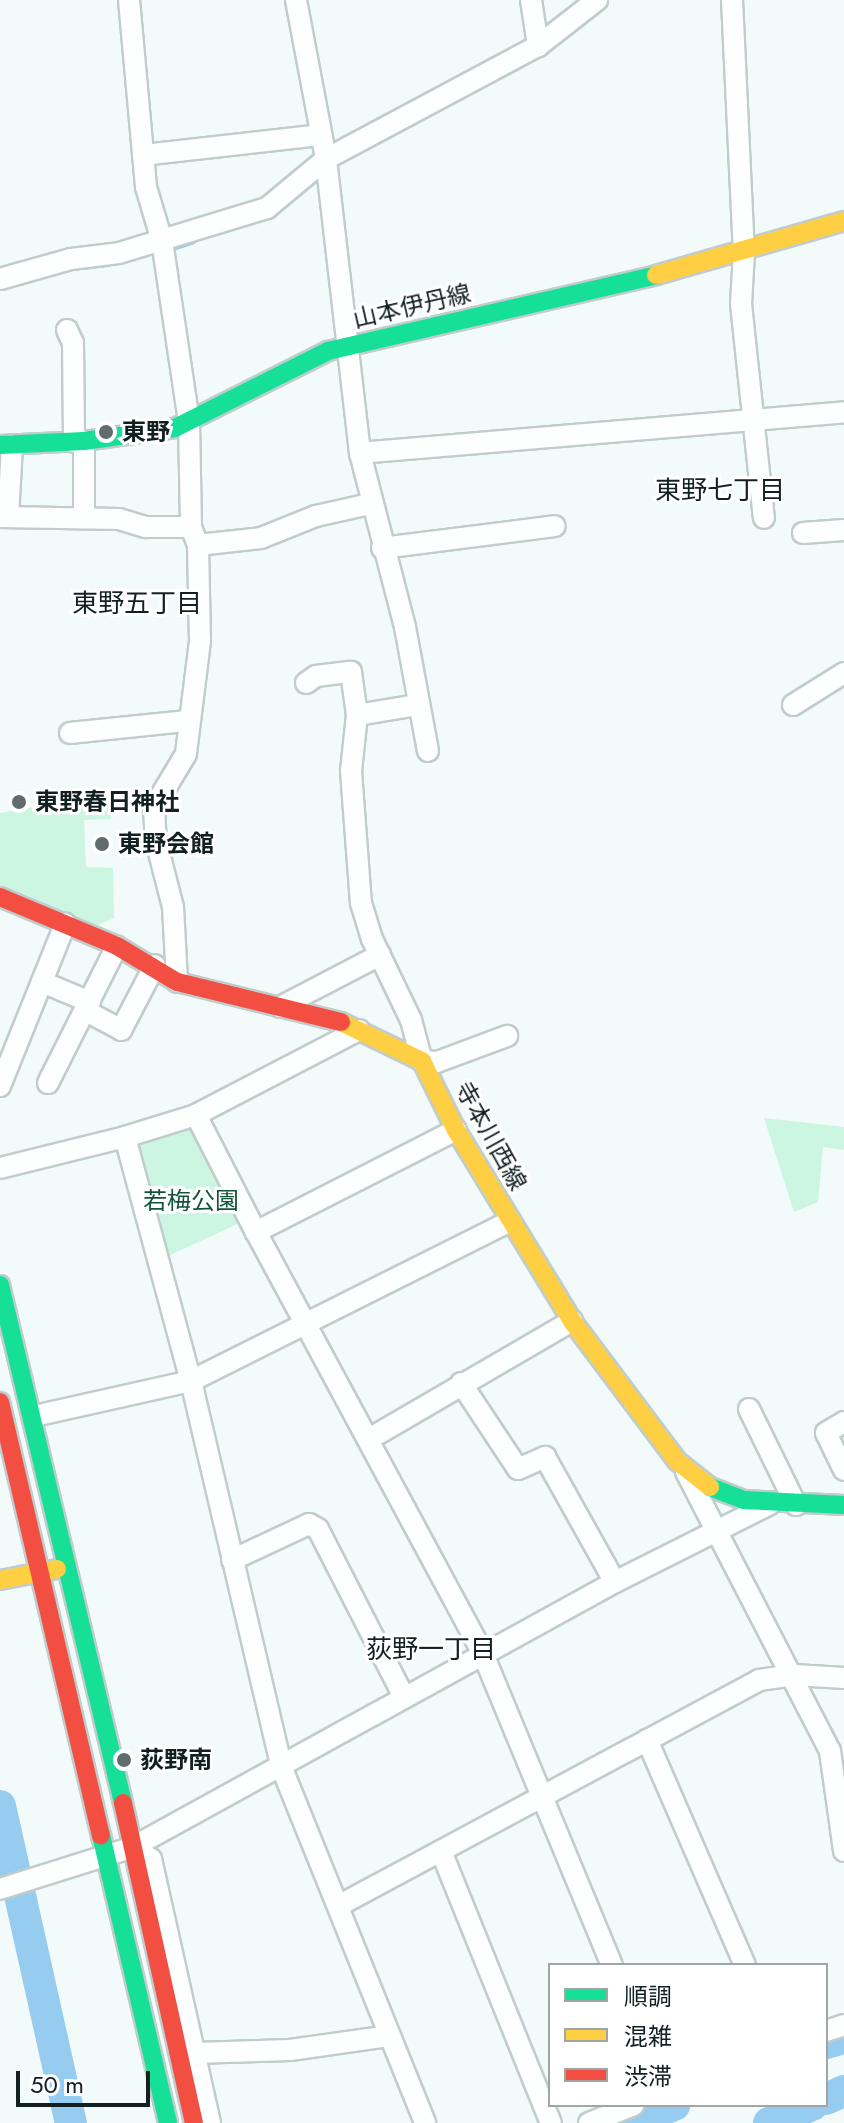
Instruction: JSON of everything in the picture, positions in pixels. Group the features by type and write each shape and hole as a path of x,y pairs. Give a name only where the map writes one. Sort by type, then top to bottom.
{"main road":[{"name":"山本伊丹線","path":"6,445 134,436 189,422 277,373 348,345 744,252 844,221"},
{"path":"0,897 117,946 155,965 177,982 330,1016 422,1061"},
{"name":"寺本川西線","path":"422,1061 456,1130 572,1321 684,1468 729,1496 770,1504 844,1505"},
{"path":"0,1285 70,1566 194,2123"},
{"path":"0,1402 108,1854 168,2123"},
{"path":"0,1580 70,1566"}],"street":[{"path":"129,0 143,155 162,241 189,422 200,641 187,721 186,754 154,807 156,841 173,907 177,982"},
{"path":"296,0 326,159 360,453 370,504 405,627 417,705 428,751"},
{"path":"531,0 538,46"},
{"path":"0,279 162,241 267,208 326,159 538,46 597,0"},
{"path":"732,0 744,252 741,304 764,518"},
{"path":"143,155 321,135"},
{"path":"67,330 73,343 84,518"},
{"path":"360,453 844,412"},
{"path":"6,445 4,517 119,519 194,536 261,538 316,516 370,504"},
{"path":"382,548 461,532 523,538 555,526"},
{"path":"803,533 844,530"},
{"path":"306,683 316,676 351,672 357,715 351,771 355,857 361,903 380,955 411,1020 422,1061 437,1062 507,1036"},
{"path":"793,705 844,673"},
{"path":"357,715 417,705"},
{"path":"70,733 99,736 187,721"},
{"path":"0,1086 65,924"},
{"path":"48,1083 117,946"},
{"path":"280,1007 380,955"},
{"path":"42,982 88,1006 121,1030 155,965"},
{"path":"0,1168 125,1137 196,1115 359,1030"},
{"path":"196,1115 305,1326 483,1654 611,1963"},
{"path":"256,1232 456,1130"},
{"path":"125,1137 191,1381 281,1766 425,2123"},
{"path":"34,1416 191,1381 510,1221"},
{"path":"369,1439 572,1321"},
{"path":"461,1383 518,1469 545,1457 615,1582"},
{"path":"749,1409 796,1505"},
{"path":"844,1422 826,1433 844,1470"},
{"path":"684,1468 795,1675 830,1751 844,1851"},
{"path":"11,1885 133,1847 615,1582 770,1504"},
{"path":"232,1560 309,1524 318,1529 404,1697"},
{"path":"338,1906 759,1680 795,1675 844,1678"},
{"path":"647,1740 744,1963"},
{"path":"133,1847 151,1859 210,2123"},
{"path":"441,1851 551,2123"},
{"path":"108,1854 100,1875 154,2123"},
{"path":"194,2053 290,2050 390,2036"},
{"path":"589,2123 629,2107"}],"green space":[{"path":"91,791 110,797 111,819 84,820 86,867 113,868 114,918 96,926 0,892 0,813 77,799"},
{"path":"764,1118 844,1127 844,1150 823,1147 818,1202 794,1212"},
{"name":"若梅公園","path":"193,1125 244,1221 168,1256 137,1144 140,1138"}],"waterway":[{"path":"169,249 193,241"},
{"path":"83,267 108,264"},
{"path":"0,1806 71,2123"},
{"path":"828,2042 844,2038"},
{"path":"828,2098 844,2091"},
{"path":"631,2123 669,2107"},
{"path":"769,2123 807,2107"}],"traffic: fast":[{"path":"0,445 84,441 175,428 328,351 656,275"},
{"path":"0,1285 123,1803"},
{"path":"710,1487 744,1500 844,1505"},
{"path":"101,1835 168,2123"}],"traffic: slow":[{"path":"656,275 844,221"},
{"path":"341,1022 422,1061 456,1130 572,1321 677,1461 710,1487"},
{"path":"0,1580 57,1569"}],"traffic: jam":[{"path":"0,897 117,946 177,982 341,1022"},
{"path":"0,1402 101,1835"},
{"path":"123,1803 194,2123"}],"place":[{"name":"東野","path":"106,432"},
{"name":"東野春日神社","path":"19,802"},
{"name":"東野会館","path":"102,844"},
{"name":"荻野南","path":"124,1760"}],"district":[{"name":"東野七丁目","path":"720,491"},
{"name":"東野五丁目","path":"137,604"},
{"name":"荻野一丁目","path":"431,1650"}]}
